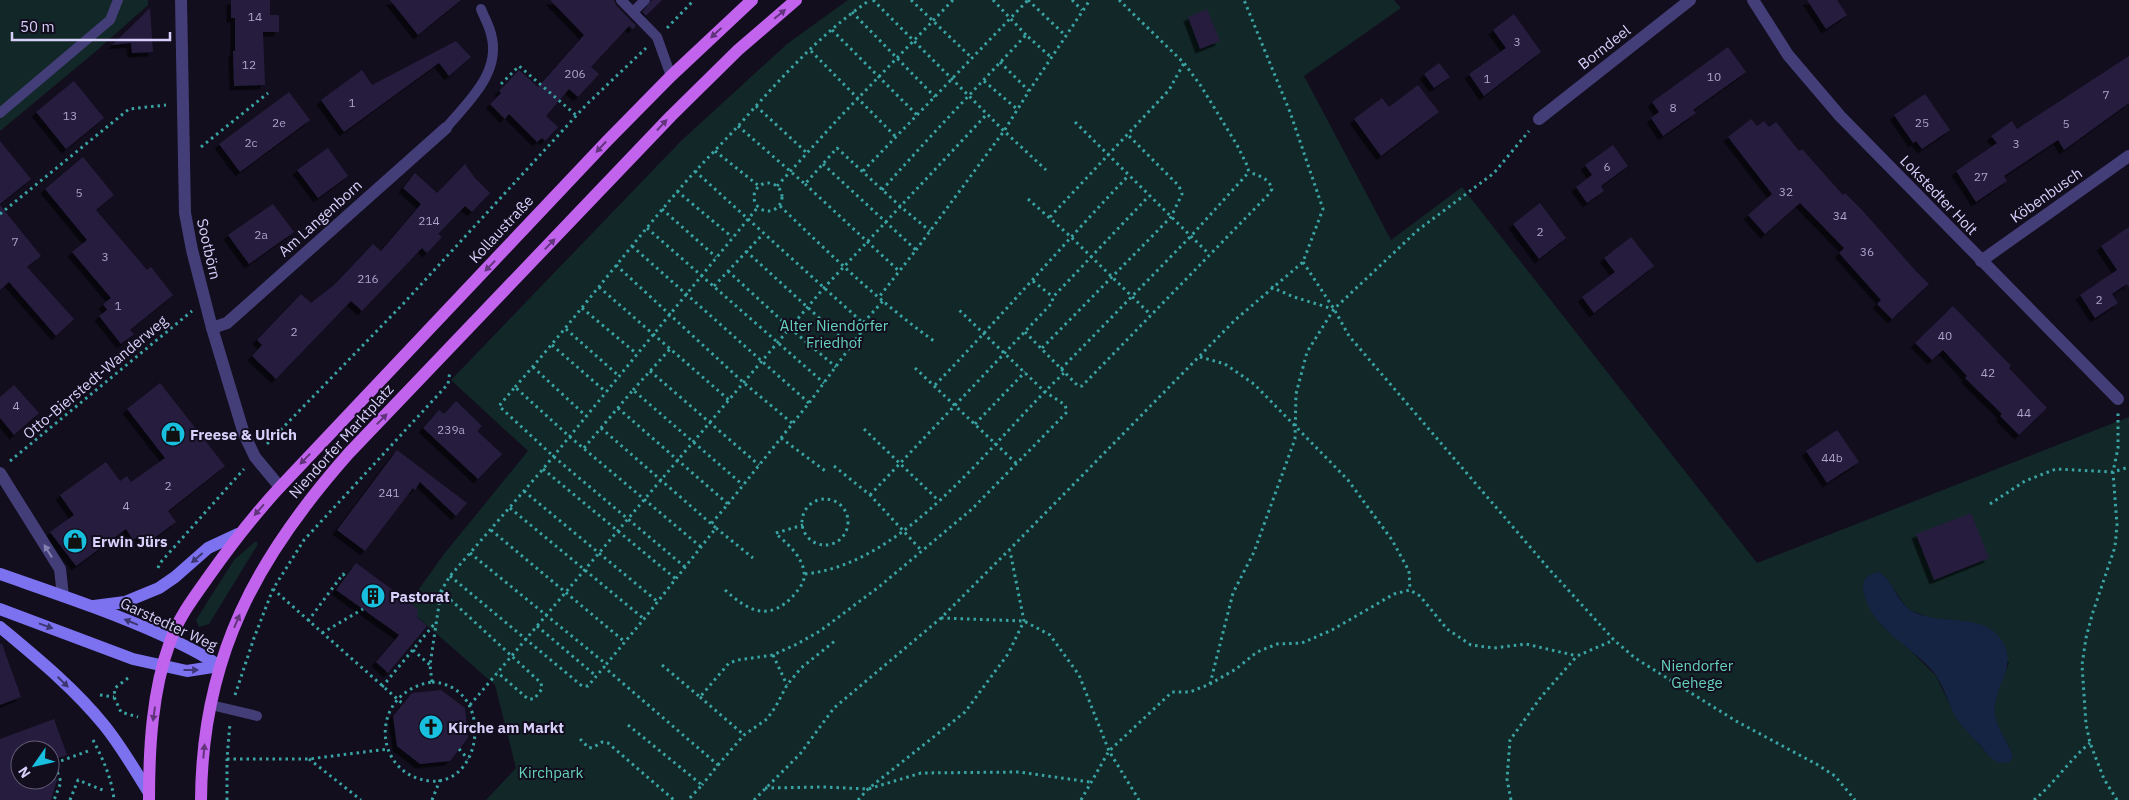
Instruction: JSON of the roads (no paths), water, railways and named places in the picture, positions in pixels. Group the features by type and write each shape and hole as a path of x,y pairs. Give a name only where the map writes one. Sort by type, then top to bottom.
{"main road":[{"name":"Kollaustraße","path":"280,487 671,76 752,0"},
{"name":"Niendorfer Marktplatz","path":"202,800 204,753 219,666 239,614 256,581 279,541 302,509 349,453 683,104 765,26 796,0"},
{"name":"Niendorfer Marktplatz","path":"149,797 153,719 162,666 170,640 189,605 238,534 280,487"},
{"path":"91,606 125,602 159,588 175,577 208,548 238,534"},
{"name":"Garstedter Weg","path":"0,574 91,606 170,640 219,666"},
{"name":"Garstedter Weg","path":"0,609 133,659 187,671 219,666"},
{"path":"0,628 52,671 105,726 124,752 149,797"}],"street":[{"name":"Sootbörn","path":"182,0 185,213 205,302 244,434 255,458 280,487"},
{"name":"Borndeel","path":"1539,119 1690,0"},
{"name":"Lokstedter Holt","path":"1753,0 1788,55 1840,116 2118,399"},
{"name":"Am Langenborn","path":"212,328 227,322 446,128"},
{"name":"Köbenbusch","path":"1981,261 2129,156"},
{"path":"4,468 60,569 63,596"}],"lane":[{"path":"0,113 110,20 118,0"},
{"path":"621,0 658,37 671,76"},
{"path":"633,12 645,0"},
{"path":"446,128 484,82 492,63 492,36 481,9"},
{"path":"211,705 257,716"}],"water":[{"path":"1879,572 1888,581 1903,604 1914,612 1932,618 1977,623 1989,628 2000,638 2006,648 2008,657 2007,667 1997,695 1995,715 1998,726 2013,757 2010,762 1999,763 1986,753 1955,716 1935,674 1892,635 1873,614 1867,602 1863,584 1867,577"}],"place":[{"name":"Freese & Ulrich","path":"173,434"},
{"name":"Erwin Jürs","path":"75,541"},
{"name":"Pastorat","path":"373,596"},
{"name":"Kirche am Markt","path":"431,727"}],"park label":[{"name":"Alter Niendorfer Friedhof","path":"834,334"},
{"name":"Niendorfer Gehege","path":"1697,674"},
{"name":"Kirchpark","path":"551,772"}]}
